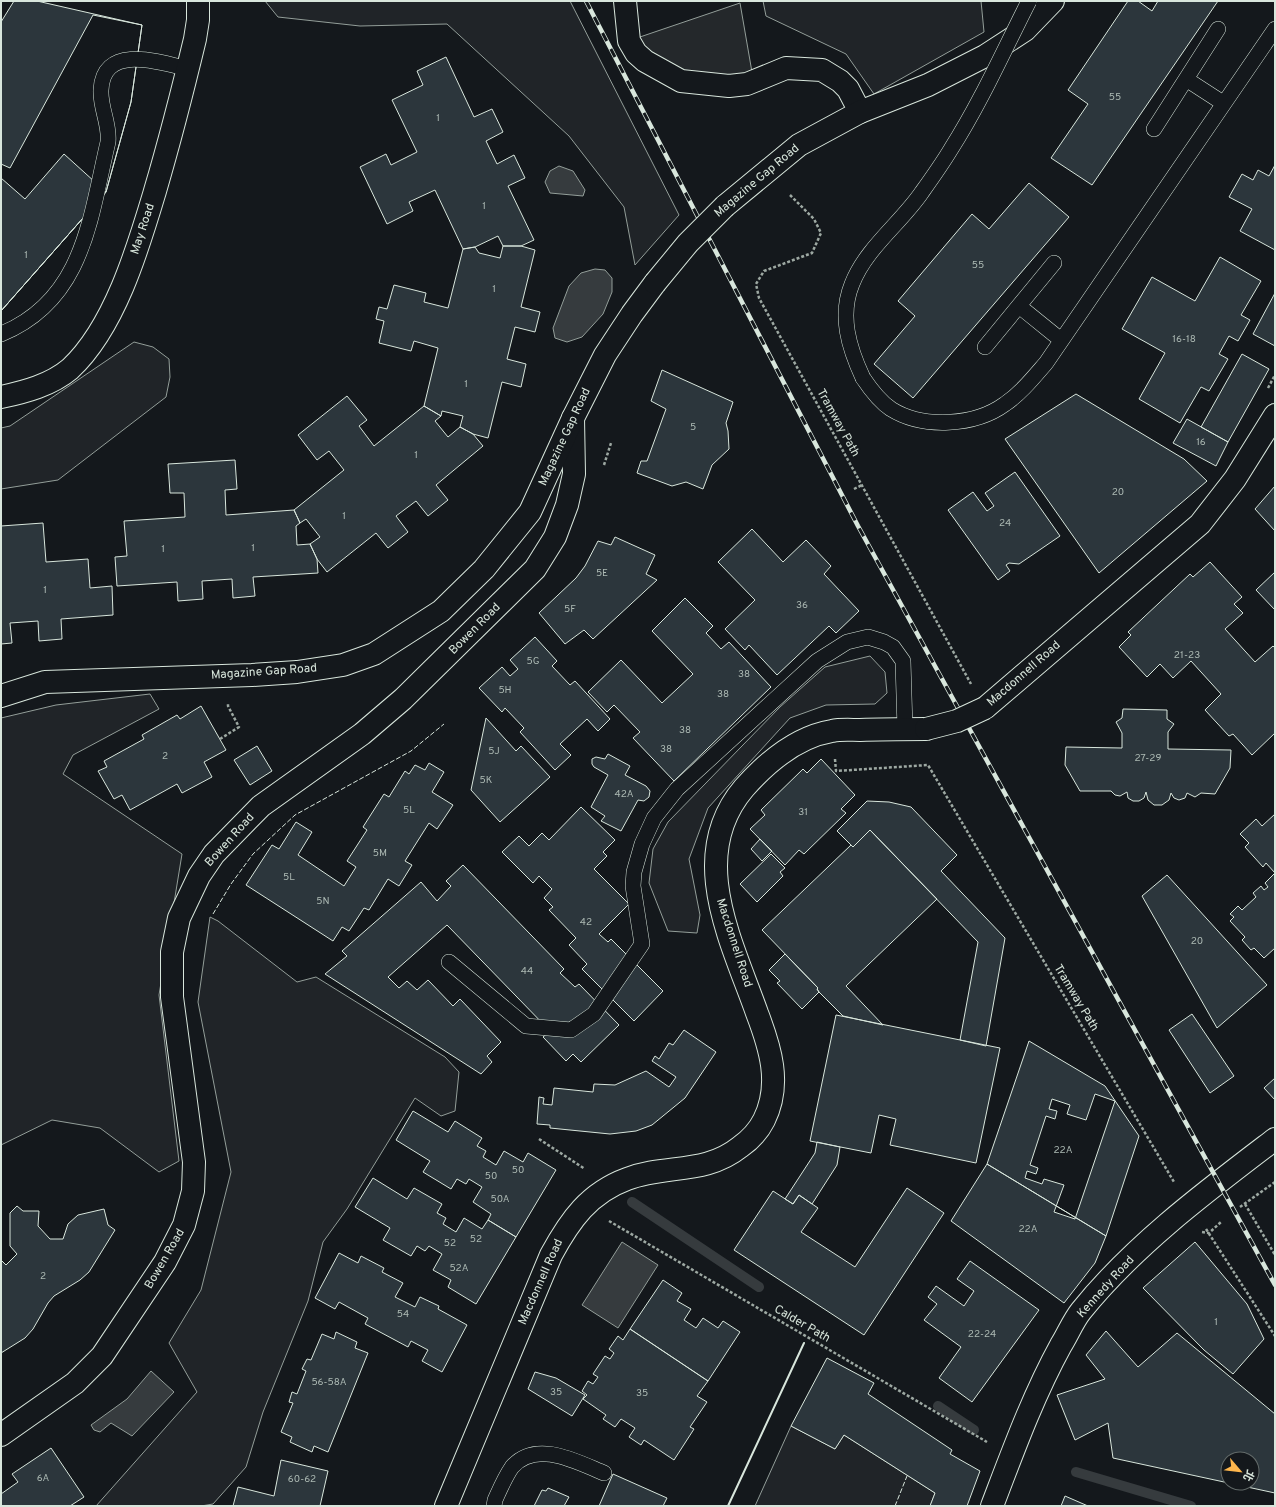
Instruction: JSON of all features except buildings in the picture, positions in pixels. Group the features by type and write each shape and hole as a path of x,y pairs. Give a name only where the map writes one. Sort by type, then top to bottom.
{"street":[{"name":"May Road","path":"1,397 35,388 55,379 70,369 94,339 120,293 145,227 188,69 198,20 198,1"},
{"path":"625,1 629,41 636,53 645,61 681,81 735,85 747,84 786,68 822,70 840,81 848,89 860,112"},
{"name":"Magazine Gap Road","path":"1,696 45,682 296,672 343,665 374,654 441,611 484,569 530,512 573,418 605,355 632,314 655,283 688,243 725,206 799,145 860,112 928,85 985,56 1025,30 1053,1"},
{"name":"Macdonnell Road","path":"446,1506 551,1254 572,1219 594,1197 628,1178 699,1167 716,1162 732,1154 746,1143 764,1120 774,1088 774,1070 762,1027 722,914 715,872 720,836 730,809 740,794 768,764 782,752 804,740 833,731 916,729 957,721 985,708 1200,524 1235,479 1275,415"},
{"name":"Bowen Road","path":"1,1435 75,1383 102,1356 165,1262 184,1225 190,1209 195,1177 172,996 171,966 174,935 179,918 199,876 214,854 261,806 362,734 391,709 462,642 535,569 555,537 567,505 574,474 573,418"},
{"name":"Kennedy Road","path":"992,1506 1016,1440 1048,1368 1080,1312 1120,1268 1189,1206 1266,1154 1275,1139"}],"lane":[{"path":"1029,1 981,96 952,148 918,198 862,266 852,283 848,298 848,332 851,352 863,378 881,402 903,415 930,422 969,419 988,414 1005,404 1026,386 1046,363 1275,29"},
{"path":"1154,129 1218,29"},
{"path":"1,334 27,320 46,304 64,283 79,256 108,142 108,124 101,91 103,79 107,71 127,59 139,58 188,69"},
{"path":"1186,79 1223,103"},
{"path":"985,347 1054,263"},
{"path":"1019,306 1062,340"},
{"path":"449,962 526,1026 571,1030 594,1014 642,944 633,886 634,872 642,844 654,818 677,789 817,661 847,642 868,637 884,642 893,647 903,661 916,729"},
{"path":"494,1506 494,1500 513,1467 534,1454 551,1454 604,1473"}],"path":[{"name":"Tramway Path","path":"790,195 814,219 821,233 812,253 764,271 756,284 759,298 972,684"},
{"path":"602,471 611,443"},
{"path":"854,489 862,485"},
{"path":"220,739 238,727 228,706"},
{"name":"Tramway Path","path":"835,752 836,771 928,765 1189,1206 1209,1233 1275,1336"},
{"path":"539,1138 590,1172"},
{"path":"1240,1207 1275,1182"},
{"path":"1245,1204 1275,1255"},
{"name":"Calder Path","path":"604,1218 992,1445"},
{"path":"1209,1233 1221,1222"}],"shaded area":[{"path":"265,1 570,1 679,215 635,265 624,207 569,136 447,24 360,26 278,17"},
{"path":"763,1 981,1 984,32 874,94 846,54 766,16"},
{"path":"740,3 753,78 685,78 634,39"},
{"path":"559,166 573,171 585,190 583,196 550,193 545,182 550,171"},
{"path":"595,269 605,270 612,278 612,292 603,314 582,337 567,342 555,338 553,328 569,286 581,273"},
{"path":"134,342 153,347 169,359 170,377 166,397 58,480 1,489 1,428 10,426"},
{"path":"870,656 885,672 887,693 875,704 826,705 790,718 708,808 689,859 700,915 697,933 668,931 649,883 653,849 668,822 780,707 825,667"},
{"path":"150,694 159,709 73,755 63,774 182,854 159,995 179,1161 159,1172 100,1128 52,1120 1,1145 1,718 56,705"},
{"path":"210,917 218,921 297,982 316,977 445,1057 459,1072 455,1111 441,1116 415,1098 347,1209 323,1242 308,1301 263,1412 246,1467 213,1504 201,1506 96,1506 197,1392 169,1343 201,1290 231,1172 198,1002"},
{"path":"622,1242 658,1265 618,1328 582,1305"},
{"path":"151,1371 174,1392 132,1436 111,1423 100,1432 94,1430 91,1425 127,1399"},
{"path":"791,1426 835,1449 844,1435 935,1493 930,1506 755,1506"}],"waterway":[{"path":"632,1202 759,1287"},
{"path":"938,1406 974,1430"},
{"path":"1076,1472 1191,1506"}],"railway":[{"path":"586,1 858,526 1275,1285"}],"fence":[{"path":"213,914 231,884 253,854 295,815 411,751 444,724"},
{"path":"895,1506 907,1476"}],"wall":[{"path":"728,1506 804,1343"}]}
